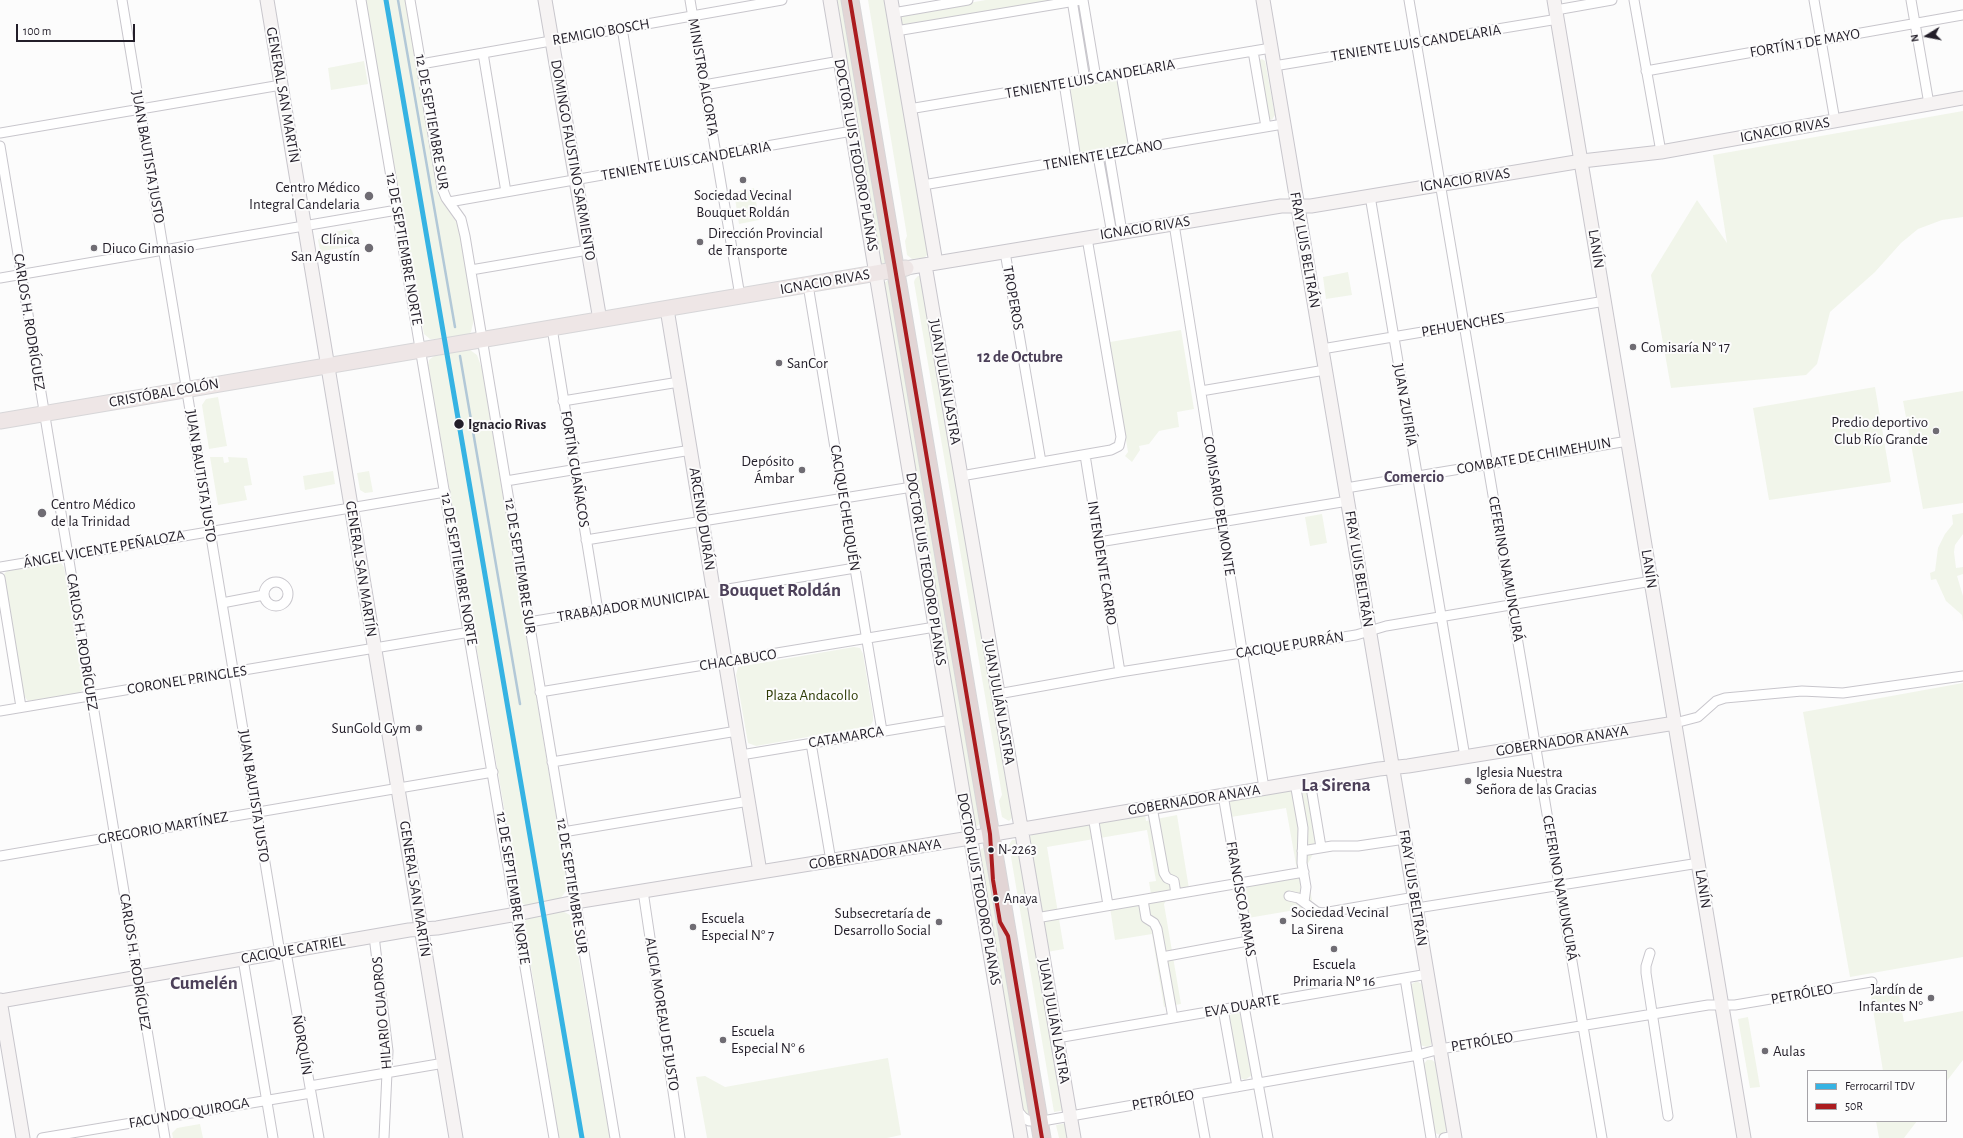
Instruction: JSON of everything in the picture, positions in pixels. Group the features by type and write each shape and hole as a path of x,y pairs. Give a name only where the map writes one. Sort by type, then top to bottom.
{"highway":[{"path":"850,0 900,269 1044,1121 1051,1138"},
{"path":"860,0 900,269"},
{"path":"1042,1138 1044,1121"}],"main road":[{"name":"IGNACIO RIVAS","path":"327,365 900,269"},
{"name":"CRISTÓBAL COLÓN","path":"0,421 327,365"}],"street":[{"name":"JUAN BAUTISTA JUSTO","path":"122,0 233,672 283,952"},
{"name":"GENERAL SAN MARTÍN","path":"267,0 306,226 327,365 456,1138"},
{"name":"12 DE SEPTIEMBRE NORTE","path":"361,0 494,772 554,1138"},
{"name":"12 DE SEPTIEMBRE SUR","path":"410,0 441,183 444,194 458,214 463,225 615,1138"},
{"name":"DOMINGO FAUSTINO SARMIENTO","path":"545,0 600,320"},
{"name":"MINISTRO ALCORTA","path":"690,0 740,296"},
{"name":"REMIGIO BOSCH","path":"421,64 782,0"},
{"name":"DOCTOR LUIS TEODORO PLANAS","path":"830,0 1021,1138"},
{"path":"892,6 968,0"},
{"path":"896,31 1077,0"},
{"path":"1077,0 1096,78"},
{"path":"1077,0 1085,80"},
{"name":"FRAY LUIS BELTRÁN","path":"1263,0 1428,974 1440,1049 1451,1137"},
{"name":"CEFERINO NAMUNCURÁ","path":"1409,0 1602,1138"},
{"name":"TENIENTE LUIS CANDELARIA","path":"1274,66 1417,42 1556,10 1612,0"},
{"path":"1634,0 1661,152"},
{"path":"1814,0 1835,121"},
{"path":"1911,0 1929,104"},
{"name":"JUAN JULIÁN LASTRA","path":"892,6 922,185 931,264 961,476 1074,1138"},
{"name":"LANÍN","path":"1556,10 1744,1138"},
{"name":"FORTÍN 1 DE MAYO","path":"1646,71 1963,14"},
{"path":"622,28 645,168"},
{"name":"TENIENTE LUIS CANDELARIA","path":"910,109 1271,48"},
{"path":"1253,52 1266,127"},
{"path":"483,53 506,192"},
{"path":"704,85 840,62"},
{"path":"1121,74 1134,150"},
{"path":"1064,83 1076,159"},
{"path":"0,133 282,85"},
{"name":"IGNACIO RIVAS","path":"900,269 1281,206 1297,206 1370,196 1582,161 1661,152 1963,98"},
{"name":"TENIENTE LEZCANO","path":"922,185 1283,124"},
{"name":"TENIENTE LUIS CANDELARIA","path":"449,202 852,131"},
{"name":"CARLOS H. RODRÍGUEZ","path":"0,146 165,1138"},
{"path":"1109,154 1117,233"},
{"path":"1098,156 1117,233"},
{"name":"JUAN ZUFIRÍA","path":"1370,196 1465,757"},
{"path":"0,278 397,210"},
{"name":"COMISARIO BELMONTE","path":"1174,224 1264,788"},
{"path":"961,476 1085,455 1111,450 1119,446 1121,437 1087,238"},
{"path":"471,270 588,250"},
{"name":"TROPEROS","path":"1005,252 1041,462"},
{"name":"CACIQUE CHEUQUÉN","path":"808,285 882,731"},
{"name":"PEHUENCHES","path":"1322,349 1605,301"},
{"name":"ARCENIO DURÁN","path":"667,309 760,872"},
{"name":"FORTÍN GUAÑACOS","path":"552,328 598,610"},
{"path":"1201,391 1325,370"},
{"path":"563,401 679,382"},
{"name":"COMBATE DE CHIMEHUIN","path":"1346,488 1628,441"},
{"path":"506,481 691,450"},
{"name":"INTENDENTE CARRO","path":"1085,455 1120,672"},
{"path":"586,540 912,487"},
{"name":"ÁNGEL VICENTE PEÑALOZA","path":"0,567 445,492"},
{"path":"1099,542 1348,501"},
{"name":"TRABAJADOR MUNICIPAL","path":"529,622 855,568"},
{"path":"0,578 21,707"},
{"name":"CACIQUE PURRÁN","path":"998,694 1120,672 1356,635 1386,626 1441,616 1652,582"},
{"path":"222,603 264,596"},
{"name":"CHACABUCO","path":"540,692 935,627"},
{"path":"374,649 470,632"},
{"name":"CORONEL PRINGLES","path":"0,711 374,649"},
{"name":"GOBERNADOR ANAYA","path":"421,930 517,914 575,902 970,838 1093,816 1675,723 1698,717 1716,701 1726,698 1802,691 1843,692 1963,676"},
{"name":"CATAMARCA","path":"741,755 951,720"},
{"path":"552,762 737,731"},
{"path":"811,743 831,861"},
{"path":"398,788 494,772"},
{"path":"1310,781 1321,848"},
{"path":"1296,783 1303,828 1302,851 1306,887 1304,902"},
{"name":"GREGORIO MARTÍNEZ","path":"0,856 398,788"},
{"name":"FRANCISCO ARMAS","path":"1223,795 1259,1003"},
{"path":"563,832 749,801"},
{"path":"1152,807 1164,873 1167,878 1174,881 1176,894"},
{"path":"1093,816 1108,905"},
{"path":"1302,851 1321,848 1358,846 1405,839"},
{"path":"1289,896 1304,902 1317,912 1324,913 1559,886 1698,863"},
{"path":"1036,918 1304,872"},
{"name":"ALICIA MOREAU DE JUSTO","path":"643,891 680,1138"},
{"path":"1142,900 1146,918 1156,926 1173,1018"},
{"name":"CACIQUE CATRIEL","path":"0,1000 374,936 421,930"},
{"name":"HILARIO CUADROS","path":"374,936 387,1044 388,1073 384,1138"},
{"path":"1162,957 1248,941"},
{"name":"ÑORQUÍN","path":"283,952 319,1138"},
{"path":"1650,953 1645,970 1668,1116"},
{"path":"243,959 273,1138"},
{"name":"EVA DUARTE","path":"1056,1038 1428,974"},
{"path":"1405,978 1431,1138"},
{"name":"PETRÓLEO","path":"1044,1121 1418,1055 1440,1049 1708,1005 1735,1005 1872,982"},
{"path":"0,1000 23,1138"},
{"path":"1244,1006 1268,1138"},
{"path":"1223,1009 1237,1087"},
{"name":"FACUNDO QUIROGA","path":"42,1138 267,1100 388,1073 444,1063"},
{"name":"PETRÓLEO","path":"1066,1090 1075,1108 1081,1112 1092,1112"},
{"path":"1197,1094 1205,1138"},
{"path":"1016,1108 1025,1119 1044,1121"}],"green space":[{"path":"365,0 405,0 439,194 457,223 461,236 474,319 471,332 467,336 461,338 430,339 424,334"},
{"path":"833,0 843,0 885,264 881,265"},
{"path":"868,0 885,0 929,253 924,258 912,259 907,255 905,241 907,236"},
{"path":"986,0 1058,0 901,24 900,17 904,14"},
{"path":"1078,10 1081,10 1089,69 1087,68"},
{"path":"1262,59 1265,61 1275,115 1272,120 1268,118 1259,60"},
{"path":"364,61 368,84 331,90 328,68"},
{"path":"1111,80 1116,81 1118,84 1128,142 1122,147 1083,153 1079,150 1069,90 1075,86"},
{"path":"1963,111 1963,217 1942,220 1918,229 1901,243 1875,272 1830,312 1817,364 1806,375 1671,388 1651,275 1697,200 1727,243 1713,155"},
{"path":"1106,163 1116,223 1115,224 1103,165"},
{"path":"754,188 759,220 739,224 734,192"},
{"path":"351,229 359,245 323,251 323,255 321,255 318,240 323,234"},
{"path":"1348,272 1352,295 1326,299 1323,277"},
{"path":"918,276 922,276 1013,817 1009,821 1002,817 999,801 1002,795 914,282"},
{"path":"890,280 981,823 976,827 884,283"},
{"path":"1181,330 1194,409 1177,412 1179,427 1159,431 1149,444 1139,446 1140,450 1132,462 1125,456 1128,452 1110,342"},
{"path":"470,350 477,355 482,369 567,882 566,891 560,899 526,906 520,901 428,365 429,360 434,356"},
{"path":"1875,387 1891,482 1769,500 1753,408"},
{"name":"Predio deportivo Club Río Grande","path":"1963,391 1963,503 1923,509 1903,401"},
{"path":"218,397 227,446 209,449 202,405 206,399"},
{"path":"210,457 223,457 224,463 229,462 228,457 247,458 252,485 244,486 247,500 218,505"},
{"path":"333,471 335,484 305,490 303,476"},
{"path":"369,471 373,492 365,493 360,490 357,473"},
{"path":"1963,513 1963,534 1955,545 1954,552 1956,568 1963,567 1963,574 1957,576 1963,596 1963,622 1962,615 1946,601 1936,579 1931,580 1930,573 1935,571 1938,548 1945,534 1953,524 1952,515"},
{"path":"1322,514 1327,543 1310,546 1305,517"},
{"path":"57,562 61,563 64,567 84,688 79,693 28,701 24,696 3,575 7,571"},
{"name":"Plaza Andacollo","path":"854,647 860,648 863,654 873,715 873,721 870,726 756,746 748,743 736,675 738,667"},
{"path":"1963,683 1963,957 1850,977 1803,712"},
{"path":"1313,786 1321,839 1306,867 1312,900 1301,909 1248,918 1241,880 1297,870 1286,808 1231,817 1229,803 1232,800"},
{"path":"1145,814 1146,821 1177,815 1190,895 1167,899 1164,904 1181,1004 1164,1007 1152,934 1115,940 1109,901 1151,894 1149,882 1156,881 1147,830 1047,847 1064,949 1047,952 1029,837 1033,834"},
{"path":"1012,840 1017,840 1065,1110 1054,1112 1009,845"},
{"path":"985,847 1032,1113 1030,1117 1023,1114 980,852 981,849"},
{"path":"562,911 570,915 573,925 610,1138 559,1138 524,924 529,918"},
{"path":"1417,981 1423,985 1432,1041 1431,1045 1427,1047 1420,1045 1410,985"},
{"path":"1897,985 1904,1022 1963,1011 1963,1060 1947,1081 1947,1070 1883,1070 1870,991"},
{"path":"1234,1012 1241,1014 1252,1075 1245,1080 1240,1078 1228,1017"},
{"path":"1748,1017 1760,1087 1750,1088 1738,1019"},
{"path":"888,1058 901,1135 887,1138 707,1138 696,1077 705,1076 725,1087"},
{"path":"1427,1060 1432,1060 1436,1063 1447,1128 1445,1133 1441,1135 1434,1131 1423,1065"},
{"path":"1876,1122 1916,1122 1904,1138 1879,1138"},
{"path":"1067,1123 1069,1138 1059,1138 1056,1125"},
{"path":"200,1124 203,1138 173,1138 172,1133 177,1128"}],"waterway":[{"path":"398,0 455,327"},
{"path":"460,356 520,704"}],"rail line":[{"name":"TDV","path":"386,0 582,1138"}],"transit line":[{"name":"50R","path":"850,0 990,834 993,880 1000,922 1008,936 1042,1138"}],"place":[{"name":"Sociedad Vecinal Bouquet Roldán","path":"743,180"},
{"name":"Centro Médico Integral Candelaria","path":"369,196"},
{"name":"Dirección Provincial de Transporte","path":"700,242"},
{"name":"Diuco Gimnasio","path":"94,248"},
{"name":"Clínica San Agustín","path":"369,248"},
{"name":"Comisaría N° 17","path":"1633,347"},
{"name":"SanCor","path":"779,363"},
{"name":"Ignacio Rivas","path":"459,424"},
{"name":"Predio deportivo Club Río Grande","path":"1936,431"},
{"name":"Depósito Ámbar","path":"802,470"},
{"name":"Centro Médico de la Trinidad","path":"42,513"},
{"name":"SunGold Gym","path":"419,728"},
{"name":"Iglesia Nuestra Señora de las Gracias","path":"1468,781"},
{"name":"N-2263","path":"991,850"},
{"name":"Anaya","path":"996,899"},
{"name":"Sociedad Vecinal La Sirena","path":"1283,921"},
{"name":"Subsecretaría de Desarrollo Social","path":"939,922"},
{"name":"Escuela Especial N° 7","path":"693,927"},
{"name":"Escuela Primaria Nº 16","path":"1334,949"},
{"name":"Jardín de Infantes N°","path":"1931,998"},
{"name":"Escuela Especial N° 6","path":"723,1040"},
{"name":"Aulas","path":"1765,1051"}],"district":[{"name":"12 de Octubre","path":"1020,357"},
{"name":"Comercio","path":"1414,477"},
{"name":"Bouquet Roldán","path":"780,590"},
{"name":"La Sirena","path":"1336,785"},
{"name":"Cumelén","path":"204,983"}]}
